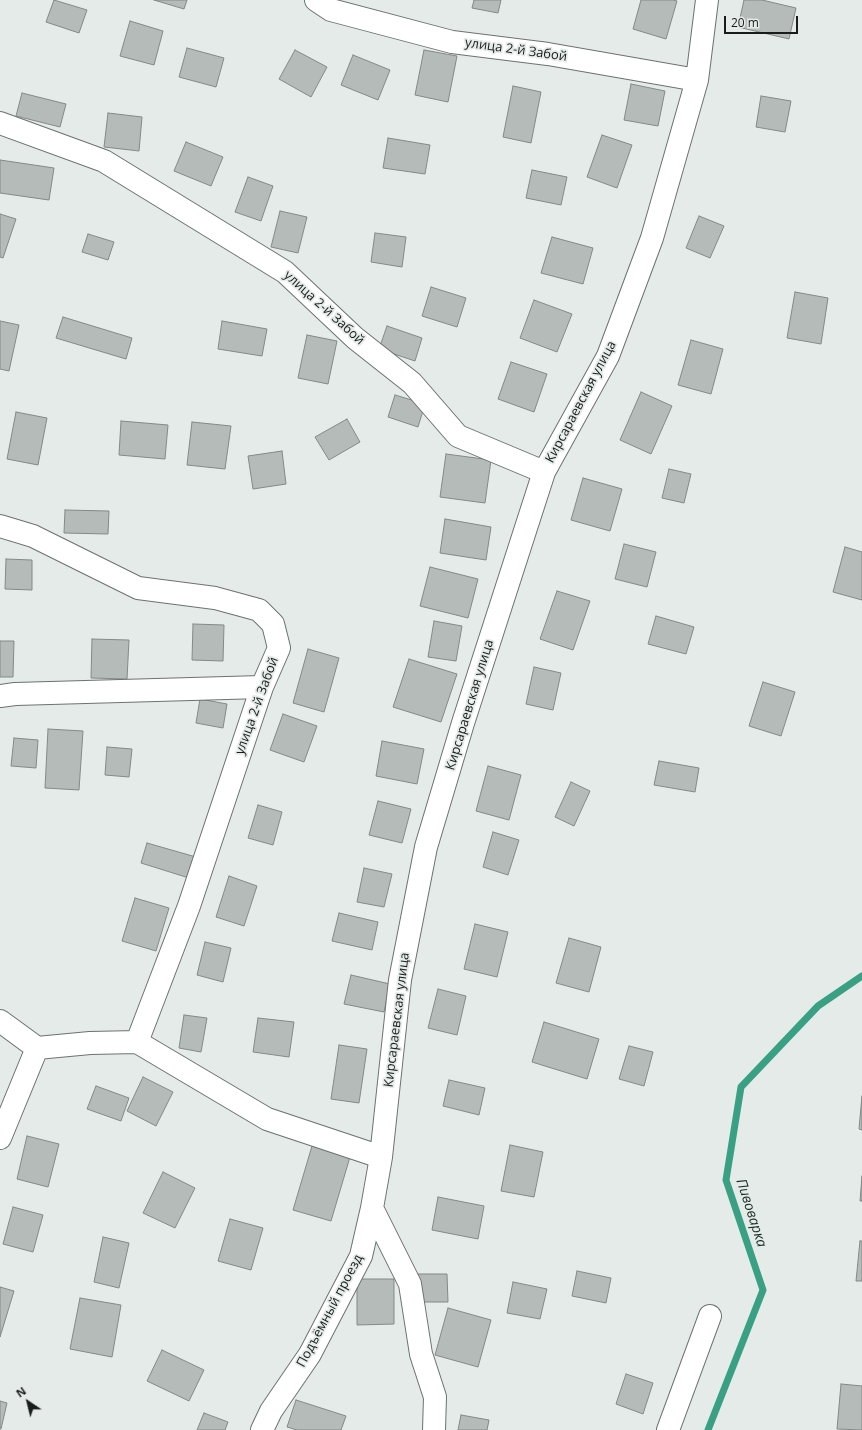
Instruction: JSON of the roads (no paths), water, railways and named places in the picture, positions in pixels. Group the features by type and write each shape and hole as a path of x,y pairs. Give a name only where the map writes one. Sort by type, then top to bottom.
{"street":[{"name":"улица 2-й Забой","path":"316,0 331,10 452,42 548,54 696,80"},
{"name":"Кирсараевская улица","path":"372,1208 381,1157 400,980 426,847 463,723 544,472 608,356 652,238 696,80 707,0"},
{"name":"улица 2-й Забой","path":"0,123 104,161 285,272 355,338 412,383 458,436 544,472"},
{"name":"улица 2-й Забой","path":"0,526 33,536 138,588 215,598 259,610 273,624 279,648 262,687 190,906 137,1042"},
{"path":"0,696 23,694 262,687"},
{"path":"0,1021 37,1048 90,1043 137,1042 267,1119 381,1157"},
{"path":"0,1138 37,1048"},
{"path":"372,1208 410,1284 421,1354 436,1397 434,1430"},
{"name":"Подъёмный проезд","path":"262,1430 271,1411 310,1354 361,1256 372,1208"},
{"path":"668,1430 710,1316"}],"waterway":[{"name":"Пивоварка","path":"708,1430 763,1290 726,1180 741,1087 818,1006 862,976"}]}
